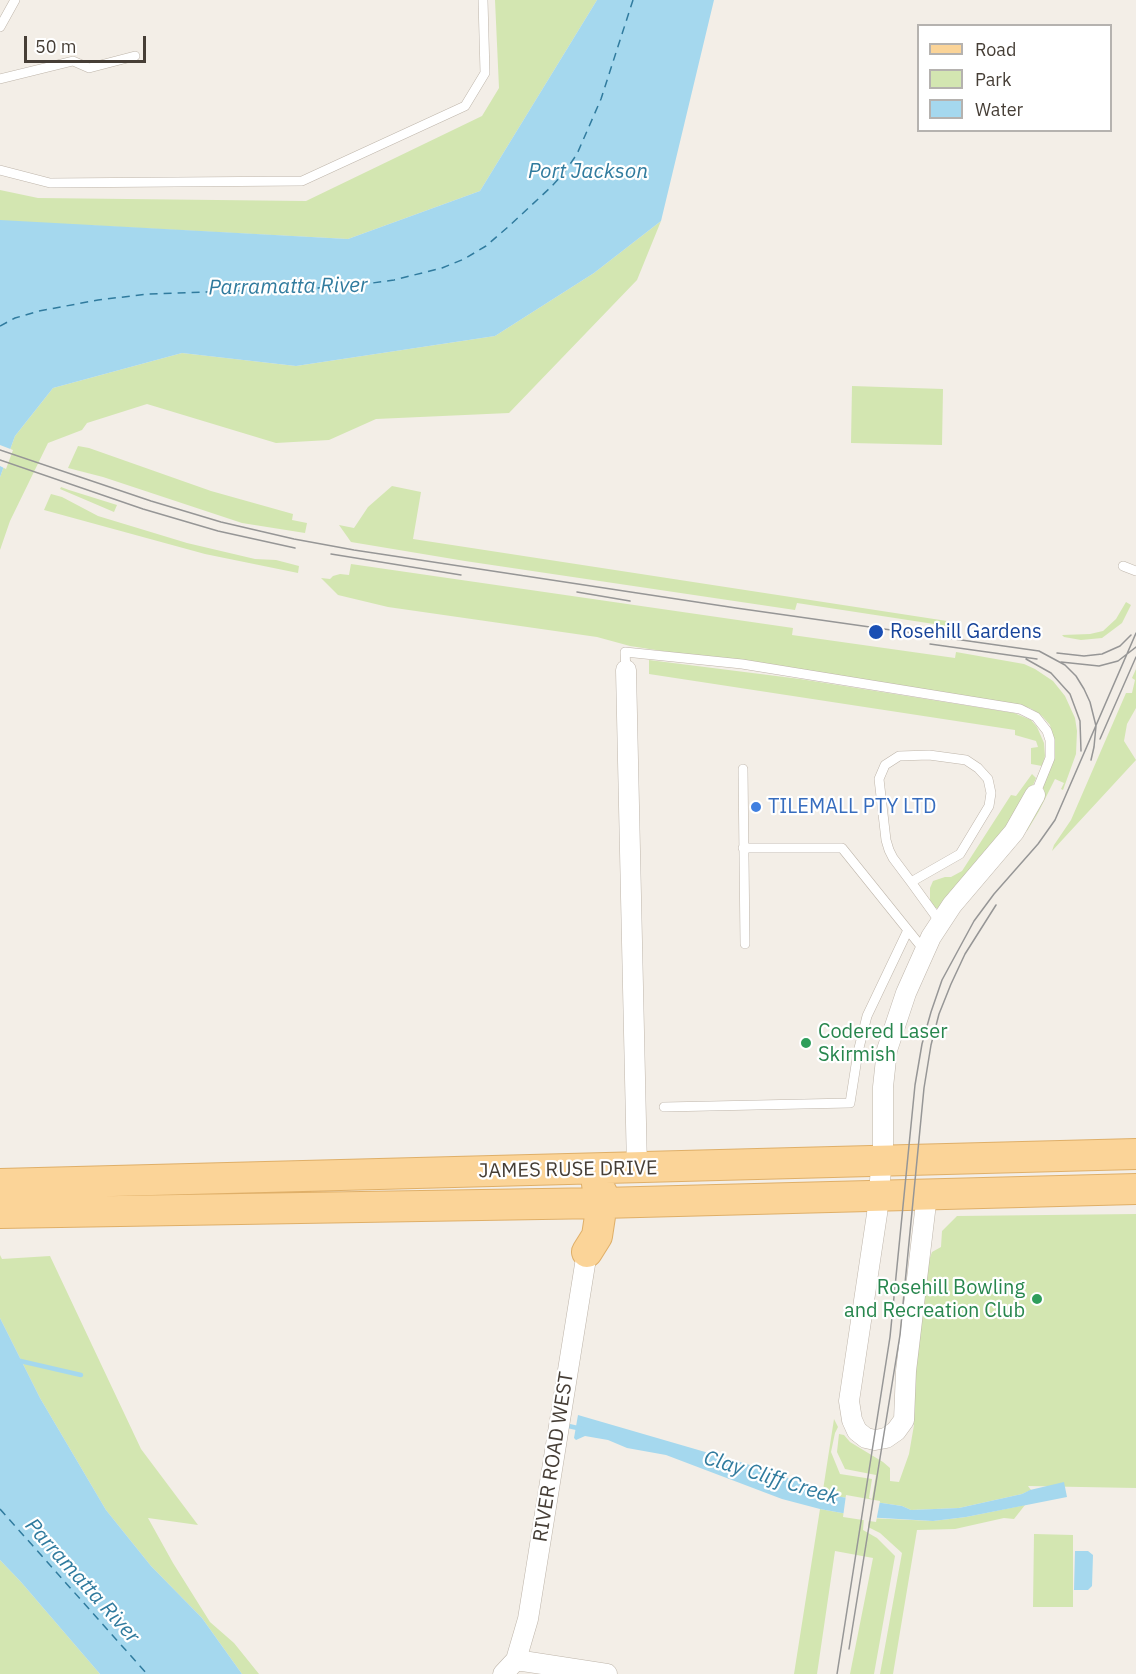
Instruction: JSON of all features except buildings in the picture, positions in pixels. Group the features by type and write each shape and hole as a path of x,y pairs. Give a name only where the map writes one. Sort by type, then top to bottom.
{"main road":[{"name":"JAMES RUSE DRIVE","path":"0,1184 1136,1154"},
{"path":"582,1169 598,1185 602,1193 597,1236 587,1252"},
{"name":"JAMES RUSE DRIVE","path":"0,1213 602,1203 1136,1189"},
{"path":"550,1203 571,1217 579,1227 587,1252"}],"street":[{"path":"626,661 637,1168"},
{"path":"927,1195 906,1371 904,1420 896,1431 886,1438 875,1440 866,1438 857,1431 852,1420 849,1401 872,1255 881,1162 884,1068 887,1050 906,993 924,950 940,922 1014,832 1035,795"},
{"name":"RIVER ROAD WEST","path":"513,1669 528,1619 587,1252"},
{"path":"513,1669 607,1674"}],"lane":[{"path":"0,27 15,0"},
{"path":"0,170 50,183 302,181 465,106 485,73 483,0"},
{"path":"0,79 73,61 89,68 135,56"},
{"path":"1124,566 1136,571"},
{"path":"626,661 742,664 1020,709 1029,712 1042,723 1050,740 1050,758 1035,795"},
{"path":"911,882 960,854 986,813 991,800 990,785 984,773 972,763 959,758 929,755 899,756 885,765 881,771 879,787 886,840 893,858 940,922"},
{"path":"743,769 745,944"},
{"path":"743,848 842,848 924,950"},
{"path":"664,1107 850,1103 858,1052 867,1016 908,930"}],"green space":[{"path":"495,0 597,0 480,191 348,239 82,225 71,228 0,227 0,190 38,198 306,201 482,116 499,88"},
{"path":"661,221 637,280 509,413 376,419 329,440 276,443 147,404 87,423 82,430 48,443 10,521 0,550 0,477 15,436 53,388 182,353 296,366 495,336 594,273"},
{"path":"852,386 943,389 942,445 851,443"},
{"path":"78,446 211,491 293,514 292,520 307,523 305,533 242,523 103,477 68,468"},
{"path":"392,486 421,492 413,539 947,621 947,626 797,603 795,610 351,542 339,525 354,528 368,507"},
{"path":"61,487 117,505 114,512 60,489"},
{"path":"51,494 62,497 98,516 187,543 255,559 276,560 299,566 298,573 205,554 44,510"},
{"path":"351,564 793,628 792,635 955,658 956,652 1024,664 1053,681 1065,696 1075,718 1076,754 1063,790 1061,789 1064,783 1055,779 1027,831 1023,829 1054,758 1055,750 1050,725 1030,708 630,646 597,637 388,607 338,595 321,578 330,579 340,574 349,575"},
{"path":"1126,602 1131,605 1122,623 1102,638 1081,640 1062,635 1103,631 1116,619"},
{"path":"649,660 800,679 1014,713 1031,720 1037,727 1044,743 1045,756 1042,766 1031,764 1031,748 1038,747 1036,741 1015,735 1015,730 649,674"},
{"path":"1136,669 1136,708 1127,724 1124,741 1136,760 1052,851 1071,820 1126,693 1132,693 1135,680 1132,678"},
{"path":"1032,774 1036,778 1026,802 940,908 935,908 930,900 930,888 933,881 951,877 962,871 1011,795 1016,796"},
{"name":"Rosehill Bowling and Recreation Club","path":"1136,1214 1136,1488 1028,1486 1031,1490 1022,1494 959,1508 911,1510 902,1506 828,1495 823,1490 834,1419 838,1427 831,1452 840,1474 872,1479 869,1498 872,1499 876,1475 845,1469 837,1452 839,1434 844,1435 850,1442 883,1462 890,1468 890,1481 899,1482 909,1454 914,1425 914,1372 927,1266 932,1252 941,1247 942,1231 957,1216"},
{"path":"0,1255 2,1259 50,1256 141,1449 198,1525 148,1518 210,1622 234,1643 259,1674 242,1674 202,1618 151,1566 106,1510 40,1398 0,1318"},
{"path":"1025,1505 1014,1519 1004,1518 955,1529 917,1530 893,1674 880,1674 902,1553 880,1533 868,1527 869,1518 933,1521"},
{"path":"820,1509 864,1517 863,1530 877,1538 895,1556 874,1674 850,1674 873,1558 835,1551 817,1674 794,1674"},
{"path":"1034,1534 1073,1535 1073,1607 1033,1607"},
{"path":"0,1560 21,1582 100,1674 0,1674"}],"water":[{"name":"Port Jackson","path":"597,0 714,0 661,221 594,273 495,336 296,366 182,353 53,388 15,436 0,477 0,220 348,239 480,191"},
{"name":"Parramatta River","path":"0,1318 40,1398 106,1510 151,1566 202,1618 242,1674 100,1674 0,1560"},
{"path":"578,1415 750,1465 823,1490 828,1495 902,1506 911,1510 959,1508 1064,1482 1067,1497 966,1517 933,1521 864,1517 782,1499 666,1455 627,1448 608,1440 585,1436 576,1440 574,1438"},
{"path":"1075,1551 1088,1551 1093,1555 1092,1586 1088,1590 1074,1590"}],"pier":[{"path":"0,445 13,450 6,469 0,466"},
{"path":"846,1495 880,1501 876,1522 843,1517"}],"waterway":[{"name":"Clay Cliff Creek","path":"16,1360 81,1375"},
{"name":"Clay Cliff Creek","path":"564,1425 582,1429"}],"ferry route":[{"path":"0,326 15,318 39,311 98,300 148,294 358,285 394,280 442,268 464,259 486,246 508,227 551,187 577,154 601,99 633,0"},
{"path":"0,1509 147,1674"}],"tram line":[{"path":"0,450 151,501 221,522 294,539 736,608 1039,651 1065,665 1084,689 1096,726 1091,760"},
{"path":"0,460 143,509 218,531 295,548"},
{"path":"331,554 461,575"},
{"path":"577,592 630,601"},
{"path":"837,1674 890,1337 915,1085 922,1044 931,1012 942,980 974,921 1055,820 1136,633"},
{"path":"1057,653 1084,656 1102,654 1120,646 1131,635"},
{"path":"930,644 1037,659"},
{"path":"1061,662 1099,666 1118,661 1136,647"},
{"path":"1100,739 1136,657"},
{"path":"1026,659 1051,673 1070,694 1080,721 1081,751"},
{"path":"849,1649 900,1335 924,1088 931,1045 939,1014 951,984 965,954 996,905"}],"place":[{"name":"Rosehill Gardens","path":"876,632"},
{"name":"TILEMALL PTY LTD","path":"756,807"},
{"name":"Codered Laser Skirmish","path":"806,1043"},
{"name":"Rosehill Bowling and Recreation Club","path":"1037,1299"}]}
